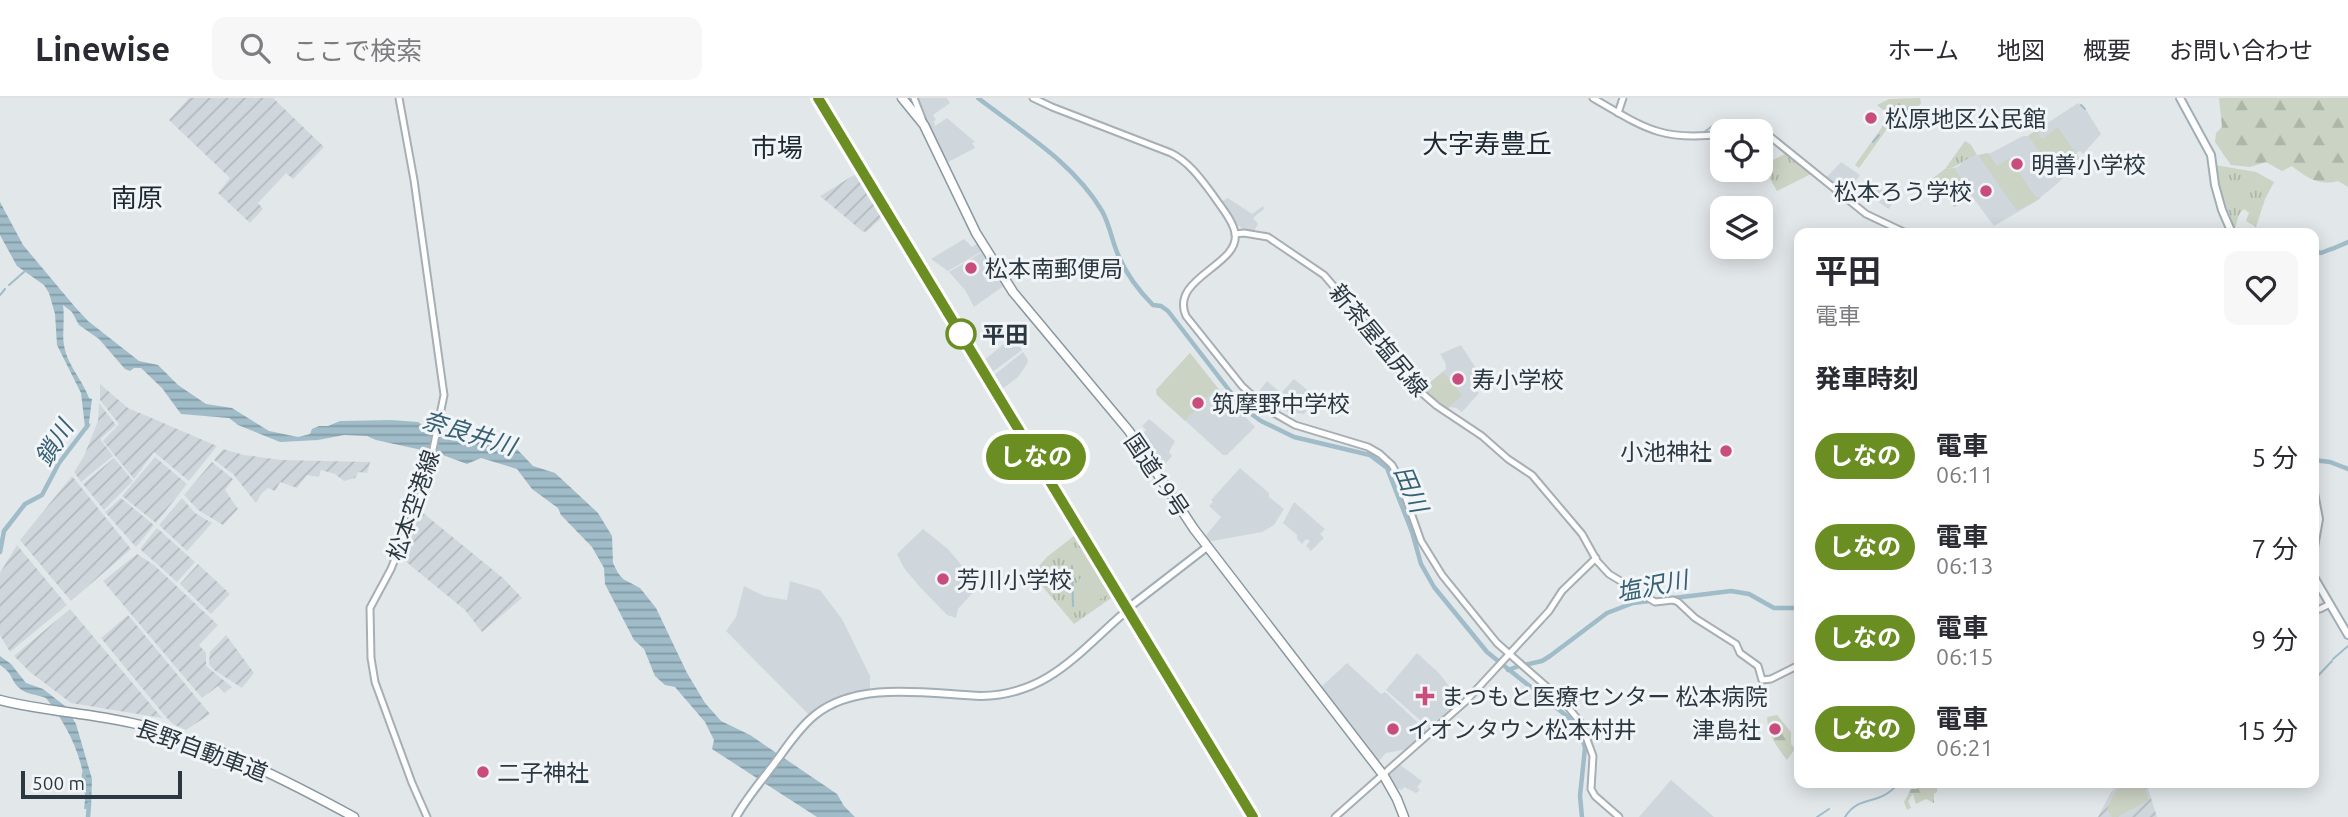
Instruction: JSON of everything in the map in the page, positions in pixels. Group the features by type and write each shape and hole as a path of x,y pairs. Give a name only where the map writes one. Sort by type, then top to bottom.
{"highway":[{"name":"国道19号","path":"902,98 924,125 976,233 1008,285 1128,430 1207,547 1384,776 1404,817"},
{"name":"長野自動車道","path":"0,702 152,728 197,743 271,775 354,817"},
{"name":"長野自動車道","path":"79,715 131,727 195,747 288,788 344,817"}],"main road":[{"name":"松本空港線","path":"399,98 414,180 444,385 432,460 396,558 369,612 373,676 427,817"},
{"path":"914,98 924,125"},
{"path":"1033,98 1177,156 1190,166 1230,220 1236,234 1231,249 1187,292 1183,303 1186,316 1242,386 1267,409 1295,425 1368,447 1388,461 1398,476 1414,526 1433,562 1478,621 1509,656 1563,701 1577,718 1591,747 1591,789 1595,796 1619,817"},
{"path":"1593,98 1649,130 1686,137 1710,135"},
{"path":"1618,113 1623,98"},
{"path":"2179,98 2211,155 2215,185 2230,228"},
{"path":"1773,138 1866,214 1895,228"},
{"name":"新茶屋塩尻線","path":"1236,234 1268,237 1324,275 1366,324 1375,340 1408,381 1430,401 1472,428 1508,459 1530,473 1582,534 1596,558 1613,578 1652,600 1676,601 1691,615 1734,642 1740,653 1758,666 1762,680 1771,679 1794,668"},
{"path":"736,817 783,752 815,715 833,703 855,695 874,693 999,696 1031,688 1065,665 1165,577 1207,547"},
{"path":"1335,817 1465,702 1549,611 1562,591 1596,558"},
{"path":"2319,585 2348,635"},
{"path":"2319,609 2330,604"}],"shaded area":[{"path":"189,98 273,98 324,147 293,179 286,173 258,203 263,209 250,223 218,193 230,178 169,120"},
{"path":"916,98 947,98 950,103 933,115 936,120 931,123 934,122 935,126 947,118 975,142 972,143 975,148 948,162 944,161"},
{"path":"2078,103 2086,110 2101,134 2083,154 2080,151 2077,153 2079,158 2059,182 2035,202 1994,226 1968,191 1970,199 1954,207 1947,194 1941,197 1937,190 1933,193 1927,183 1945,169 1958,167 1967,157 1991,153 2028,136"},
{"path":"1841,162 1860,175 1846,194 1825,179"},
{"path":"859,172 886,214 866,232 820,196"},
{"path":"1866,179 1895,199 1889,209 1858,189"},
{"path":"1228,198 1252,214 1263,206 1264,209 1253,218 1258,224 1253,233 1246,232 1233,221 1220,202"},
{"path":"964,239 972,247 978,243 984,250 948,271 931,259"},
{"path":"984,251 1005,285 974,307 965,290 949,272"},
{"path":"1013,337 1022,350 991,373 984,360"},
{"name":"寿小学校","path":"1461,345 1483,379 1475,389 1479,393 1462,412 1450,407 1445,411 1421,390 1446,369 1440,354"},
{"path":"1023,352 1028,360 1027,364 1018,377 1001,390 993,376"},
{"name":"筑摩野中学校","path":"1190,353 1213,383 1255,427 1227,455 1223,455 1157,395 1156,390"},
{"path":"1294,379 1316,397 1304,414 1278,410 1261,397 1259,391 1267,381 1281,393"},
{"path":"100,384 128,408 217,446 189,481 154,452 134,479 103,441 119,424 100,400"},
{"path":"99,403 116,425 100,439 113,456 81,482 74,472 84,456 98,421"},
{"path":"1149,419 1175,441 1169,452 1172,456 1160,470 1138,439 1146,430 1142,426"},
{"path":"223,449 281,460 370,462 367,473 358,472 355,478 344,481 335,474 321,470 319,477 307,475 297,488 280,482 275,491 268,488 262,493 256,503 233,474 214,460"},
{"path":"155,457 187,484 156,523 122,496"},
{"path":"114,458 133,481 104,510 83,484"},
{"path":"212,462 233,479 225,490 238,509 223,525 198,510 184,495"},
{"path":"1240,468 1284,509 1274,525 1262,532 1207,542 1204,538 1221,517 1209,506 1213,502 1211,500"},
{"path":"72,476 131,549 71,601 20,540"},
{"path":"121,498 154,525 136,547 105,512"},
{"path":"182,498 195,513 212,523 187,551 159,525"},
{"path":"1294,502 1325,529 1320,534 1324,538 1311,551 1306,546 1310,541 1306,539 1302,544 1297,535 1283,523"},
{"path":"417,508 504,579 522,598 482,632 465,610 399,556"},
{"path":"157,528 195,562 177,582 140,549"},
{"name":"芳川小学校","path":"923,529 948,549 979,586 958,609 956,618 947,615 920,587 904,568 897,554"},
{"path":"17,545 67,605 10,652 0,635 0,573"},
{"path":"137,554 154,565 218,625 199,645 206,653 206,666 232,687 224,693 218,686 202,698 103,581"},
{"path":"198,564 230,594 211,614 180,584"},
{"path":"790,581 820,590 842,619 870,676 870,690 843,696 822,706 810,716 726,631 736,617 744,586 764,596 787,600"},
{"path":"70,609 162,718 71,703 30,672 14,656"},
{"path":"128,615 210,714 186,730 173,724 165,716 101,638"},
{"path":"226,635 254,673 242,688 209,664 210,652"},
{"name":"まつもと医療センター 松本病院","path":"1417,653 1439,673 1462,703 1431,730 1386,690"},
{"path":"1347,663 1381,694 1385,692 1428,732 1408,749 1386,753 1378,762 1320,688"},
{"path":"1399,764 1422,781 1417,787 1420,790 1416,793 1404,787 1402,790 1393,787 1388,775"},
{"path":"1671,780 1714,817 1639,817"},
{"path":"2115,788 2148,788 2157,817 2098,817"}],"green space":[{"path":"1920,98 1921,103 1903,125 1894,119 1859,168 1855,165 1890,116 1877,105 1889,99"},
{"path":"2219,98 2348,98 2348,187 2338,181 2314,180 2292,166 2282,171 2266,162 2250,167 2231,165 2215,142 2216,133 2222,127"},
{"path":"2058,127 2079,158 2060,180 2028,136 2036,130 2042,139"},
{"path":"1965,141 1977,155 1945,169"},
{"path":"1787,153 1813,173 1777,191 1772,182 1773,160"},
{"path":"1988,153 1997,166 2009,158 2035,196 2041,198 2017,211 1978,155"},
{"path":"2215,165 2256,172 2274,182 2256,227 2246,221 2249,213 2244,209 2235,228 2231,228 2226,218 2223,202 2225,199 2221,201 2213,174"},
{"path":"1954,168 1967,187 1970,199 1954,207 1947,194 1941,197 1937,190 1933,193 1927,183 1945,169"},
{"path":"1190,353 1221,392 1216,395 1212,392 1185,421 1157,395 1156,390"},
{"path":"1443,372 1462,395 1445,411 1421,390"},
{"path":"1079,532 1117,594 1074,624 1032,574 1047,557"},
{"path":"1092,570 1110,591 1085,607 1078,597 1077,586 1081,577"},
{"path":"1777,715 1791,732 1794,750 1787,760 1774,740 1767,717"},
{"path":"1937,788 1934,803 1926,799 1916,804 1913,794 1908,801 1911,808 1907,810 1904,802 1911,789"},
{"path":"2144,788 2149,800 2112,817 2107,809 2119,789"}],"water":[{"path":"0,202 23,245 88,321 139,361 158,365 178,385 206,404 232,408 269,431 298,437 310,434 312,429 319,426 340,421 418,422 430,430 465,442 475,433 502,445 513,445 533,466 555,473 598,513 612,536 613,563 618,573 623,579 640,588 656,608 687,673 705,703 721,721 750,735 837,794 855,817 817,817 712,749 714,740 705,722 675,687 665,685 655,676 644,649 634,640 605,584 604,568 592,547 561,515 558,508 532,489 517,469 481,458 467,464 440,454 367,436 344,435 318,440 280,442 238,425 229,418 181,414 162,388 141,368 130,371 125,369 99,339 79,325 72,312 63,305 63,341 66,352 71,366 92,399 88,430 85,427 81,393 57,345 55,314 49,293 44,285 17,266 0,235"},
{"path":"0,656 11,664 26,683 43,689 65,706 76,724 92,779 91,808 84,809 81,765 63,723 46,698 18,687 0,665"}],"waterway":[{"name":"田川","path":"978,98 1046,149 1077,177 1102,211 1119,257 1134,283 1153,305 1168,311 1242,407 1261,421 1294,437 1370,455 1387,468 1412,532 1421,564 1434,587 1487,652 1568,717 1581,734 1585,748 1580,796 1582,817"},
{"path":"2081,105 2085,109"},
{"path":"1900,115 1904,114 1904,107 1912,111"},
{"path":"1703,133 1710,128"},
{"path":"1873,142 1879,135"},
{"path":"2332,249 2348,242"},
{"path":"2319,252 2331,249"},
{"path":"9,285 24,272"},
{"path":"0,295 5,289"},
{"name":"鎖川","path":"0,552 4,531 25,504 42,495 59,463 88,425"},
{"name":"塩沢川","path":"2319,461 2348,469"},
{"path":"1072,566 1073,606"},
{"name":"塩沢川","path":"1524,665 1542,661 1607,613 1633,603 1731,591 1749,594 1774,608 1794,608"},
{"path":"2333,659 2348,646"},
{"path":"2319,675 2332,661"},
{"name":"塩沢川","path":"1508,670 1519,666"},
{"name":"鎖川","path":"84,774 84,786 88,796"},
{"path":"1845,817 1857,805 1885,795 1894,788"},
{"name":"鎖川","path":"88,817 89,804"},
{"path":"1817,817 1829,809"}],"railway":[{"path":"819,98 1255,817"}],"train":[{"name":"しなの","path":"818,98 1253,817"}],"place":[{"name":"松原地区公民館","path":"1871,118"},
{"name":"明善小学校","path":"2017,164"},
{"name":"松本ろう学校","path":"1986,191"},
{"name":"松本南郵便局","path":"971,268"},
{"name":"平田","path":"961,334"},
{"name":"寿小学校","path":"1458,379"},
{"name":"筑摩野中学校","path":"1198,403"},
{"name":"小池神社","path":"1726,451"},
{"name":"芳川小学校","path":"943,579"},
{"name":"まつもと医療センター 松本病院","path":"1425,696"},
{"name":"イオンタウン松本村井","path":"1393,729"},
{"name":"津島社","path":"1775,729"},
{"name":"二子神社","path":"483,772"}],"district":[{"name":"大字寿豊丘","path":"1487,143"},
{"name":"市場","path":"777,147"},
{"name":"南原","path":"137,197"}],"water label":[{"name":"奈良井川","path":"469,433"}]}
